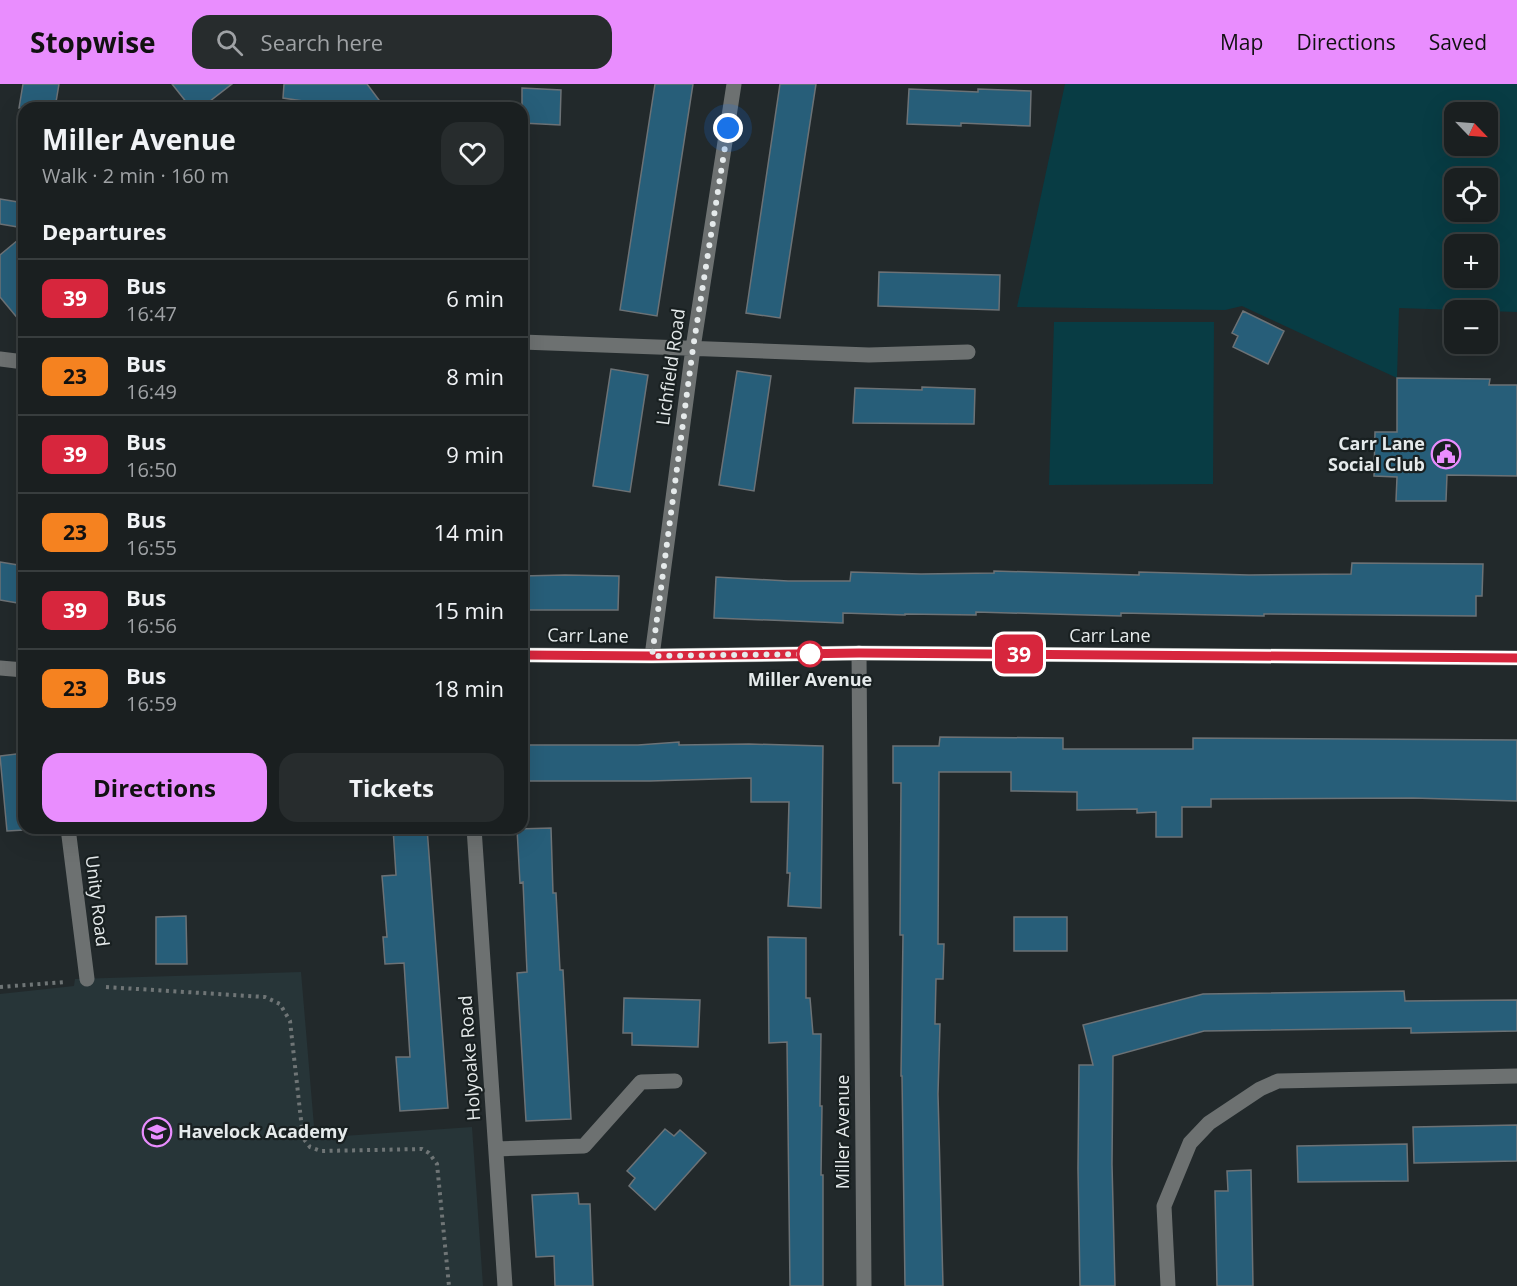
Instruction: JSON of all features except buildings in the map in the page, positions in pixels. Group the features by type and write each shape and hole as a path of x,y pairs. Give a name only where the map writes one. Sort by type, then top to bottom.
{"street":[{"name":"Lichfield Road","path":"652,656 693,348 734,84"},
{"path":"528,342 869,355 968,352"},
{"path":"0,358 18,361"},
{"name":"Carr Lane","path":"528,655 859,653 1517,658"},
{"name":"Miller Avenue","path":"859,653 864,1286"},
{"path":"0,668 18,670"},
{"name":"Unity Road","path":"69,834 87,976"},
{"name":"Holyoake Road","path":"474,834 505,1286"},
{"path":"1168,1286 1164,1206 1190,1143 1209,1123 1260,1089 1278,1081 1517,1076"},
{"path":"496,1149 584,1146 641,1083 675,1081"}],"path":[{"path":"0,987 67,982 69,973 87,976 104,971 108,977 105,987 266,997 280,1004 290,1020 303,1138 309,1148 321,1151 422,1149 429,1153 437,1164 449,1286"}],"shaded area":[{"path":"1065,84 1517,84 1517,312 1498,311 1498,300 1444,300 1444,310 1399,308 1397,378 1242,306 1225,310 1017,307"},
{"path":"1054,322 1214,322 1213,484 1049,485"},
{"name":"Havelock Academy","path":"301,972 315,1138 472,1127 483,1286 0,1286 0,994 74,986 75,979"}],"bus line":[{"name":"39","path":"528,655 859,653 1517,658"}],"place":[{"name":"Carr Lane Social Club","path":"1446,454"},
{"name":"Miller Avenue","path":"810,654"},
{"name":"Havelock Academy","path":"157,1132"}],"route":[{"path":"728,128 693,348 652,656 813,654 810,654"}]}
